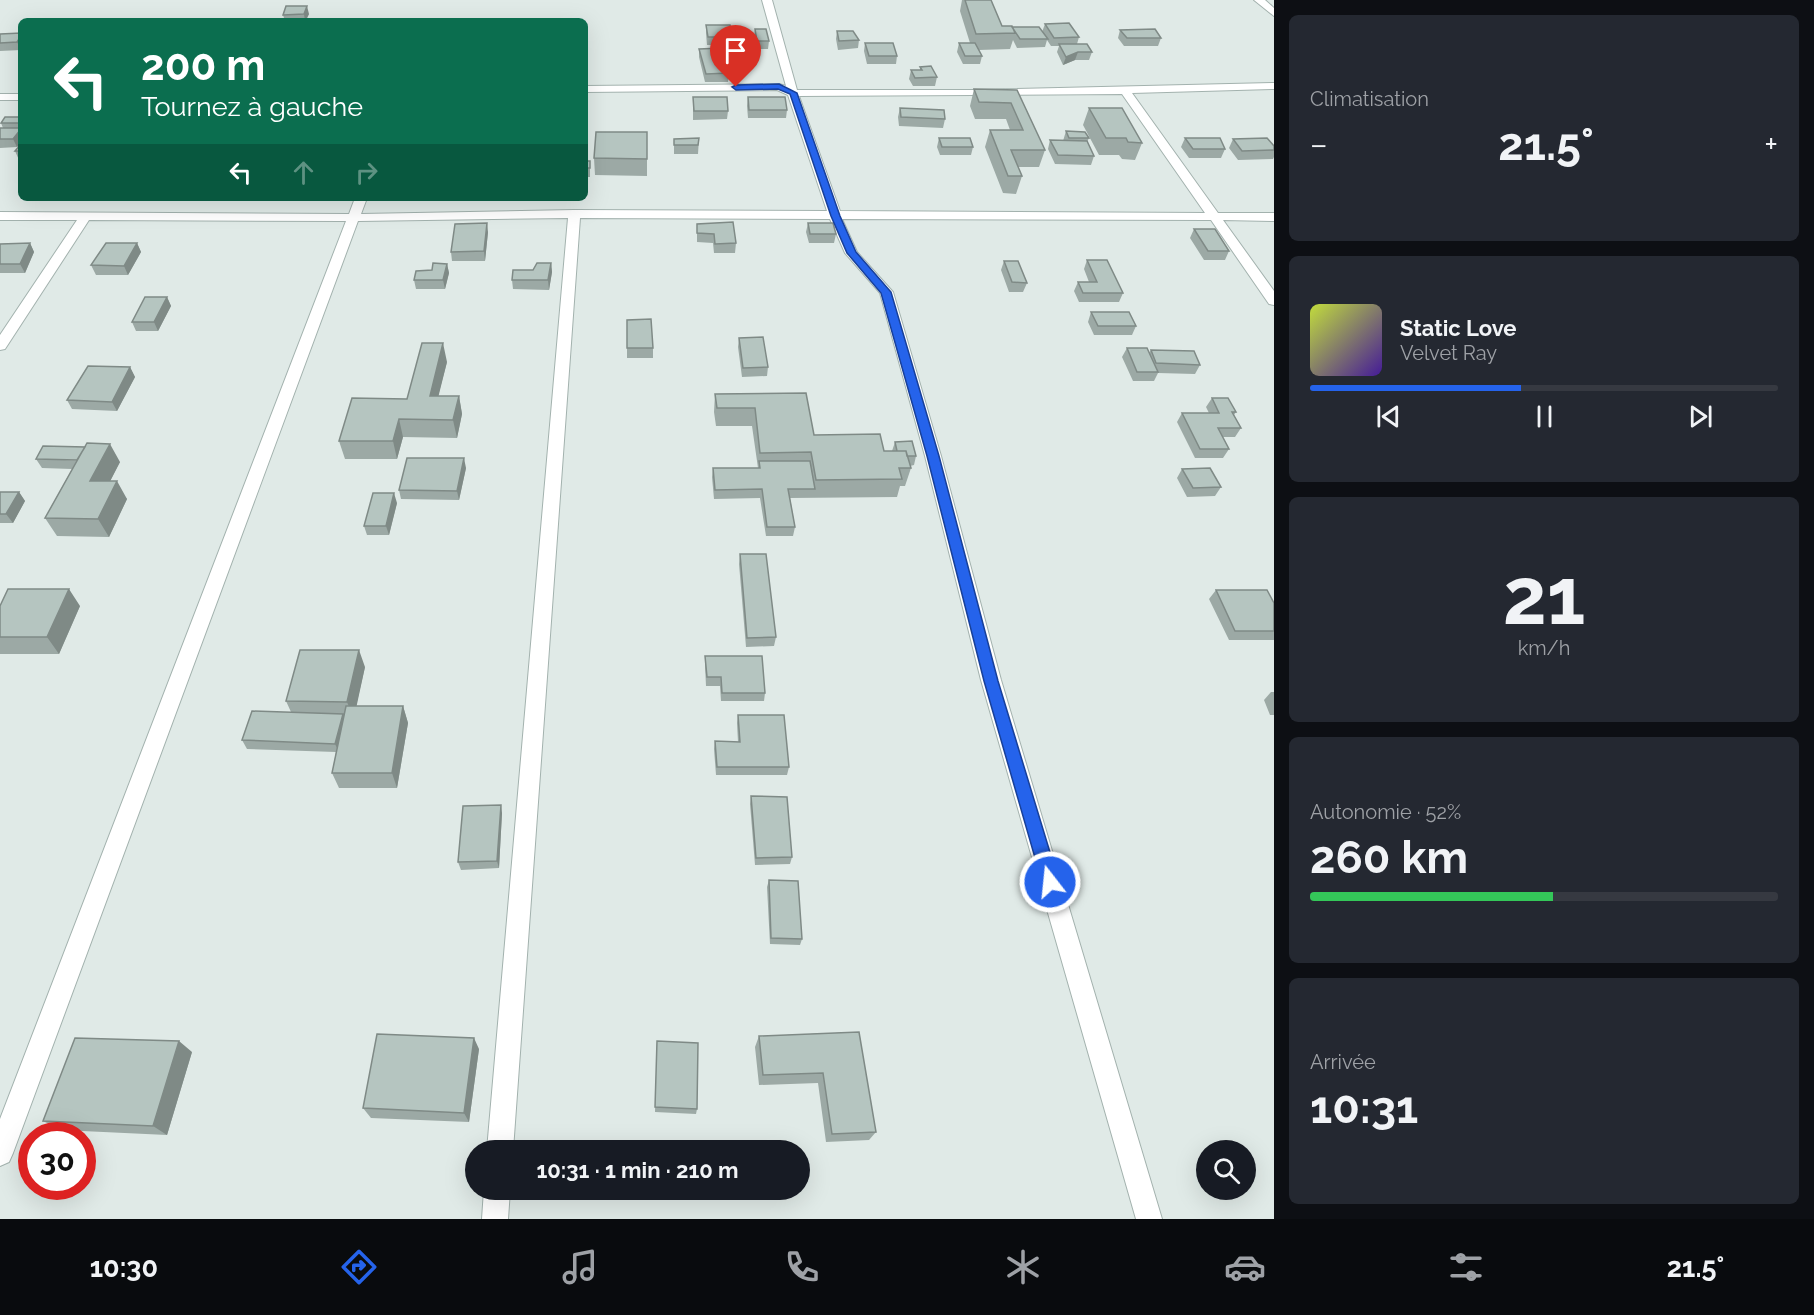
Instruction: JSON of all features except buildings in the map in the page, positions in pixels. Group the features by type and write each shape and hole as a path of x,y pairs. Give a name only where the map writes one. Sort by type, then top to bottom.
{"street":[{"path":"766,0 793,93 835,216 851,253 886,292 933,456 991,681 1149,1219"},
{"path":"1259,0 1274,14"},
{"path":"588,89 779,87 793,93 1125,91 1274,86"},
{"path":"1125,91 1274,301"},
{"path":"0,97 18,97"},
{"path":"0,1153 360,201"},
{"path":"0,216 354,217 574,214 1274,217"},
{"path":"501,1140 574,214"},
{"path":"0,346 85,217"},
{"path":"495,1219 496,1200"}],"route":[{"path":"736,87 779,87 793,93 835,216 851,253 886,292 933,456 991,681 1050,882"}]}
